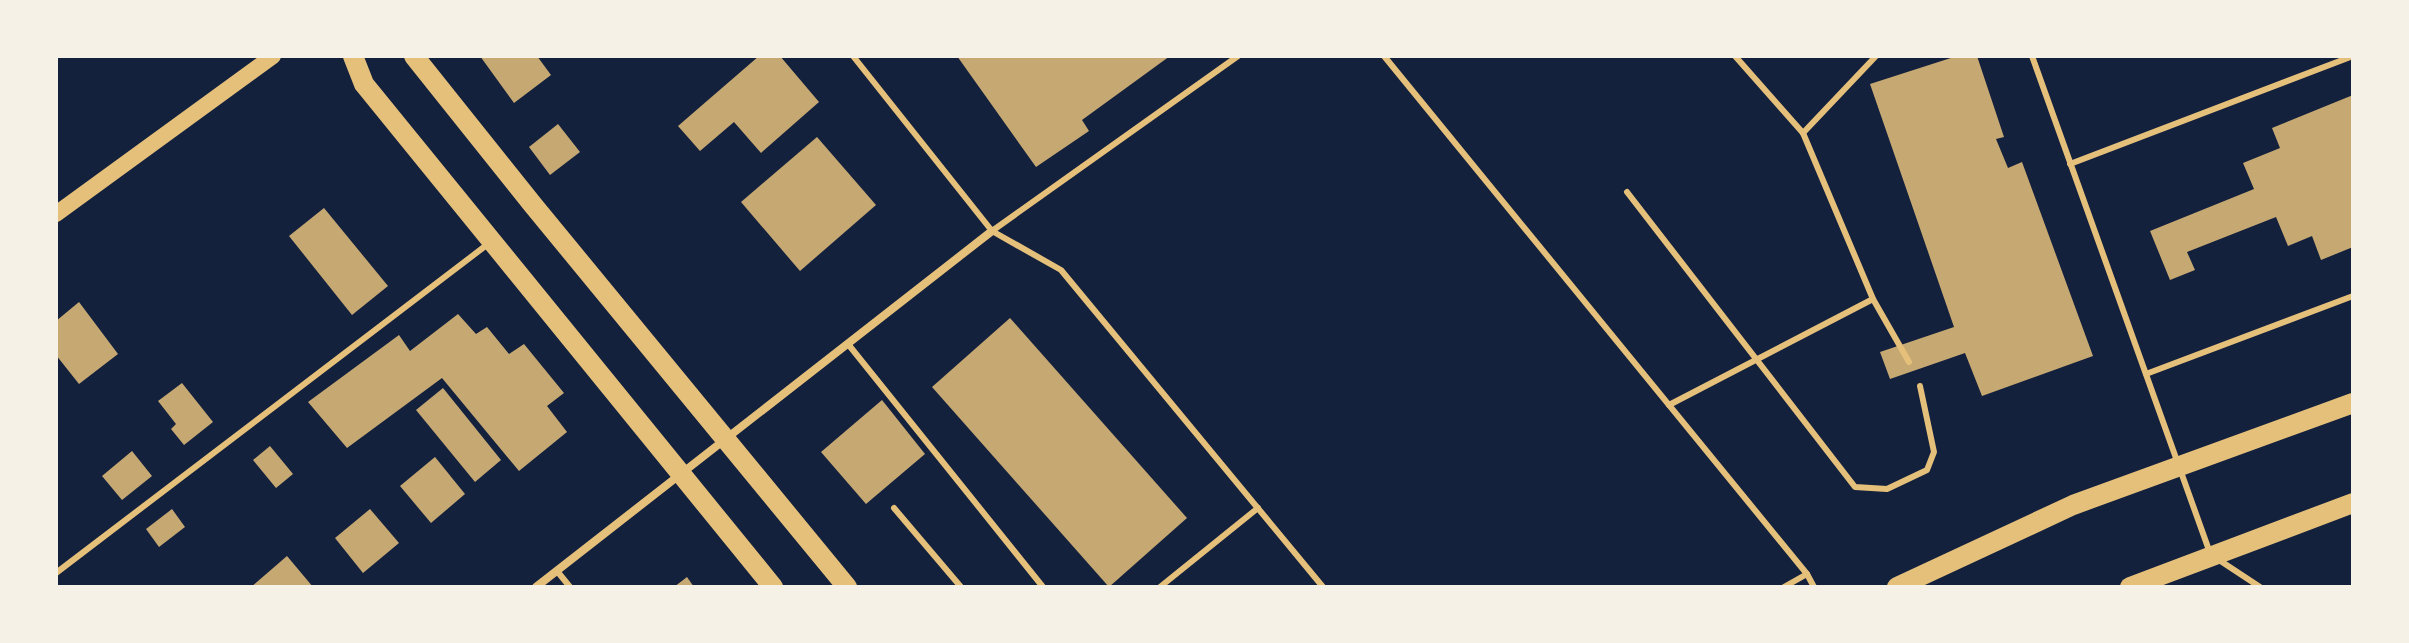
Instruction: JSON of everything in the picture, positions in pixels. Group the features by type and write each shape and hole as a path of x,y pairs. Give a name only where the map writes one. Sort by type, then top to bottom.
{"main road":[{"path":"56,214 273,56"},
{"path":"353,56 364,84 773,587"},
{"path":"414,56 549,226 847,587"},
{"path":"1897,587 2073,505 2353,403"},
{"path":"2130,587 2353,503"}],"street":[{"path":"536,587 992,231"}],"lane":[{"path":"853,56 992,231 1061,270 1321,586"},
{"path":"992,231 1238,56"},
{"path":"1384,56 1807,574 1814,587"},
{"path":"1735,56 1803,133 1873,299 1909,362"},
{"path":"1803,133 1876,56"},
{"path":"2032,56 2211,555 2260,587"},
{"path":"2070,164 2353,56"},
{"path":"1627,192 1855,487 1887,489 1927,470 1934,452 1920,386"},
{"path":"56,573 491,242"},
{"path":"2146,374 2353,296"},
{"path":"1669,405 1873,299"},
{"path":"848,344 1043,587"},
{"path":"894,508 961,587"},
{"path":"1160,587 1258,508"},
{"path":"557,571 570,587"},
{"path":"1784,587 1807,574"}],"building":[{"path":"480,56 537,56 551,75 514,103"},
{"path":"759,56 780,56 819,102 761,153 734,122 700,151 678,126"},
{"path":"957,56 1170,56 1082,120 1089,131 1036,167"},
{"path":"1957,56 1977,56 2004,137 1996,139 2008,168 2022,162 2093,356 1982,396 1965,353 1890,379 1880,352 1954,327 1870,84"},
{"path":"2353,95 2353,247 2321,260 2312,236 2288,246 2276,217 2187,252 2195,270 2170,280 2150,231 2254,189 2243,163 2280,148 2272,128"},
{"path":"558,124 580,152 550,175 529,147"},
{"path":"817,137 876,205 800,271 741,202"},
{"path":"324,208 388,286 352,315 289,236"},
{"path":"79,302 118,354 79,384 56,355 56,321"},
{"path":"458,314 476,334 487,327 509,354 524,344 564,393 547,406 567,432 519,471 442,378 347,448 308,402 399,335 410,351"},
{"path":"1010,318 1187,518 1109,587 932,387"},
{"path":"182,383 213,422 184,445 171,429 176,424 158,401"},
{"path":"443,388 501,460 475,482 416,410"},
{"path":"882,400 925,454 866,504 821,452"},
{"path":"270,446 293,474 276,488 253,460"},
{"path":"132,451 152,476 122,500 102,476"},
{"path":"435,457 465,494 431,523 400,486"},
{"path":"172,509 185,527 159,547 146,529"},
{"path":"370,509 399,543 363,573 335,538"},
{"path":"287,556 313,587 251,587"},
{"path":"687,577 694,587 674,587"}]}
